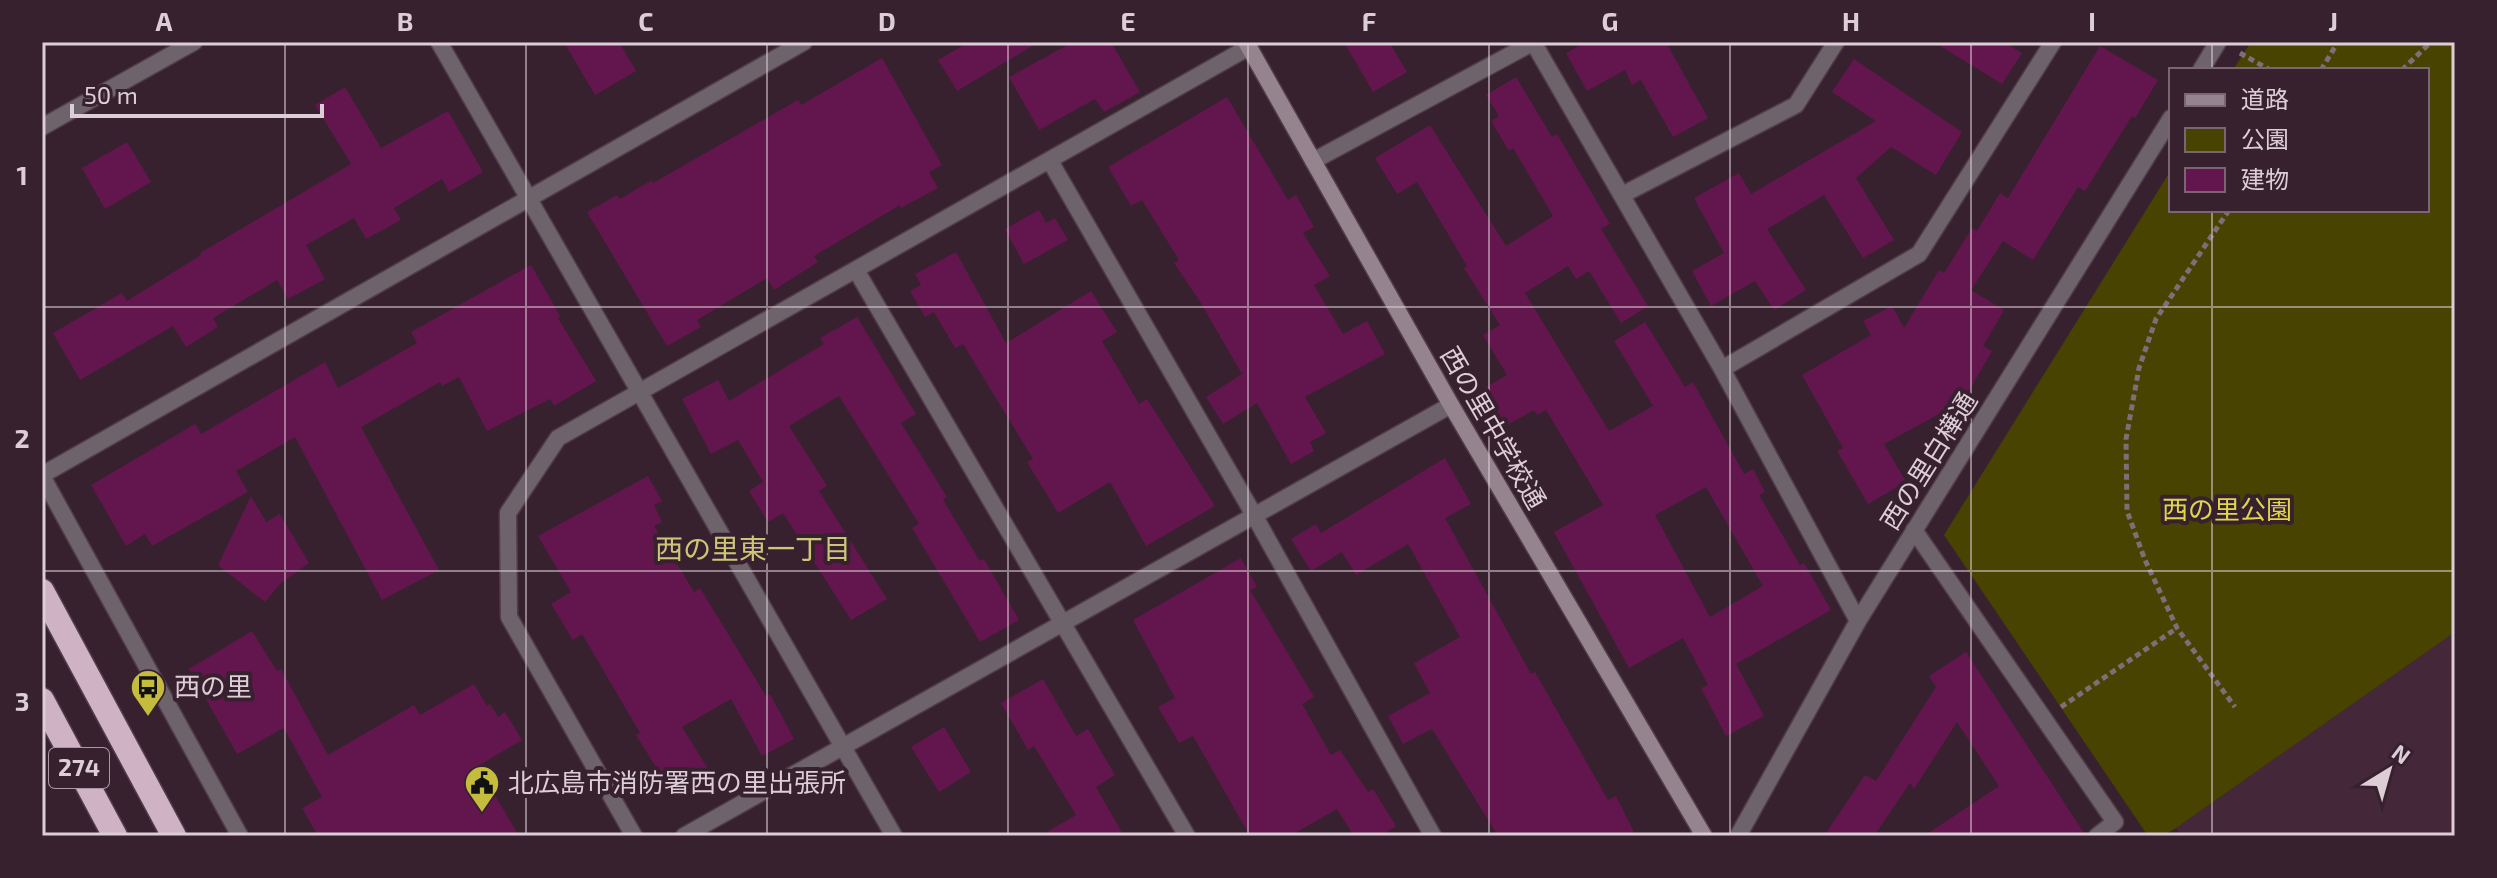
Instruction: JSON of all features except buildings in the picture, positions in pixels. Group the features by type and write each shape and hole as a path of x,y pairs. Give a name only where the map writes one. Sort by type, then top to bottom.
{"highway":[{"name":"274","path":"42,591 174,836"},
{"name":"274","path":"42,700 115,836"}],"street":[{"path":"42,127 194,42"},
{"path":"439,42 894,836"},
{"path":"240,836 42,475 804,42"},
{"path":"1313,161 1533,42 1722,369 1858,621"},
{"path":"1622,195 1796,105 1836,42"},
{"path":"1722,369 1919,254 2053,42"},
{"path":"634,836 509,617 508,513 558,438 1050,161 1247,44"},
{"name":"西の里中学校通","path":"1247,44 1451,405 1704,836"},
{"path":"2203,68 2226,46"},
{"name":"西の里白樺通","path":"1738,836 1858,621 2169,121"},
{"path":"1050,161 1254,515 1433,836"},
{"path":"856,270 1187,836"},
{"path":"684,836 1451,405"},
{"path":"1914,530 2115,822 2097,836"}],"path":[{"path":"2322,68 2338,42"},
{"path":"2404,68 2431,42"},
{"path":"2226,46 2266,68"},
{"path":"2228,212 2156,319 2139,368 2126,439 2127,511 2145,560 2177,628 2235,707"},
{"path":"2044,718 2177,628"}],"shaded area":[{"path":"2455,632 2455,836 2181,836 2176,828"}],"green space":[{"name":"西の里公園","path":"2251,42 2455,42 2455,632 2176,828 2163,836 2148,836 1944,535 2169,173 2169,212 2429,212 2429,68 2234,68"}],"place":[{"name":"西の里","path":"148,718"},
{"name":"北広島市消防署西の里出張所","path":"482,814"}],"district":[{"name":"西の里東一丁目","path":"753,549"}]}
